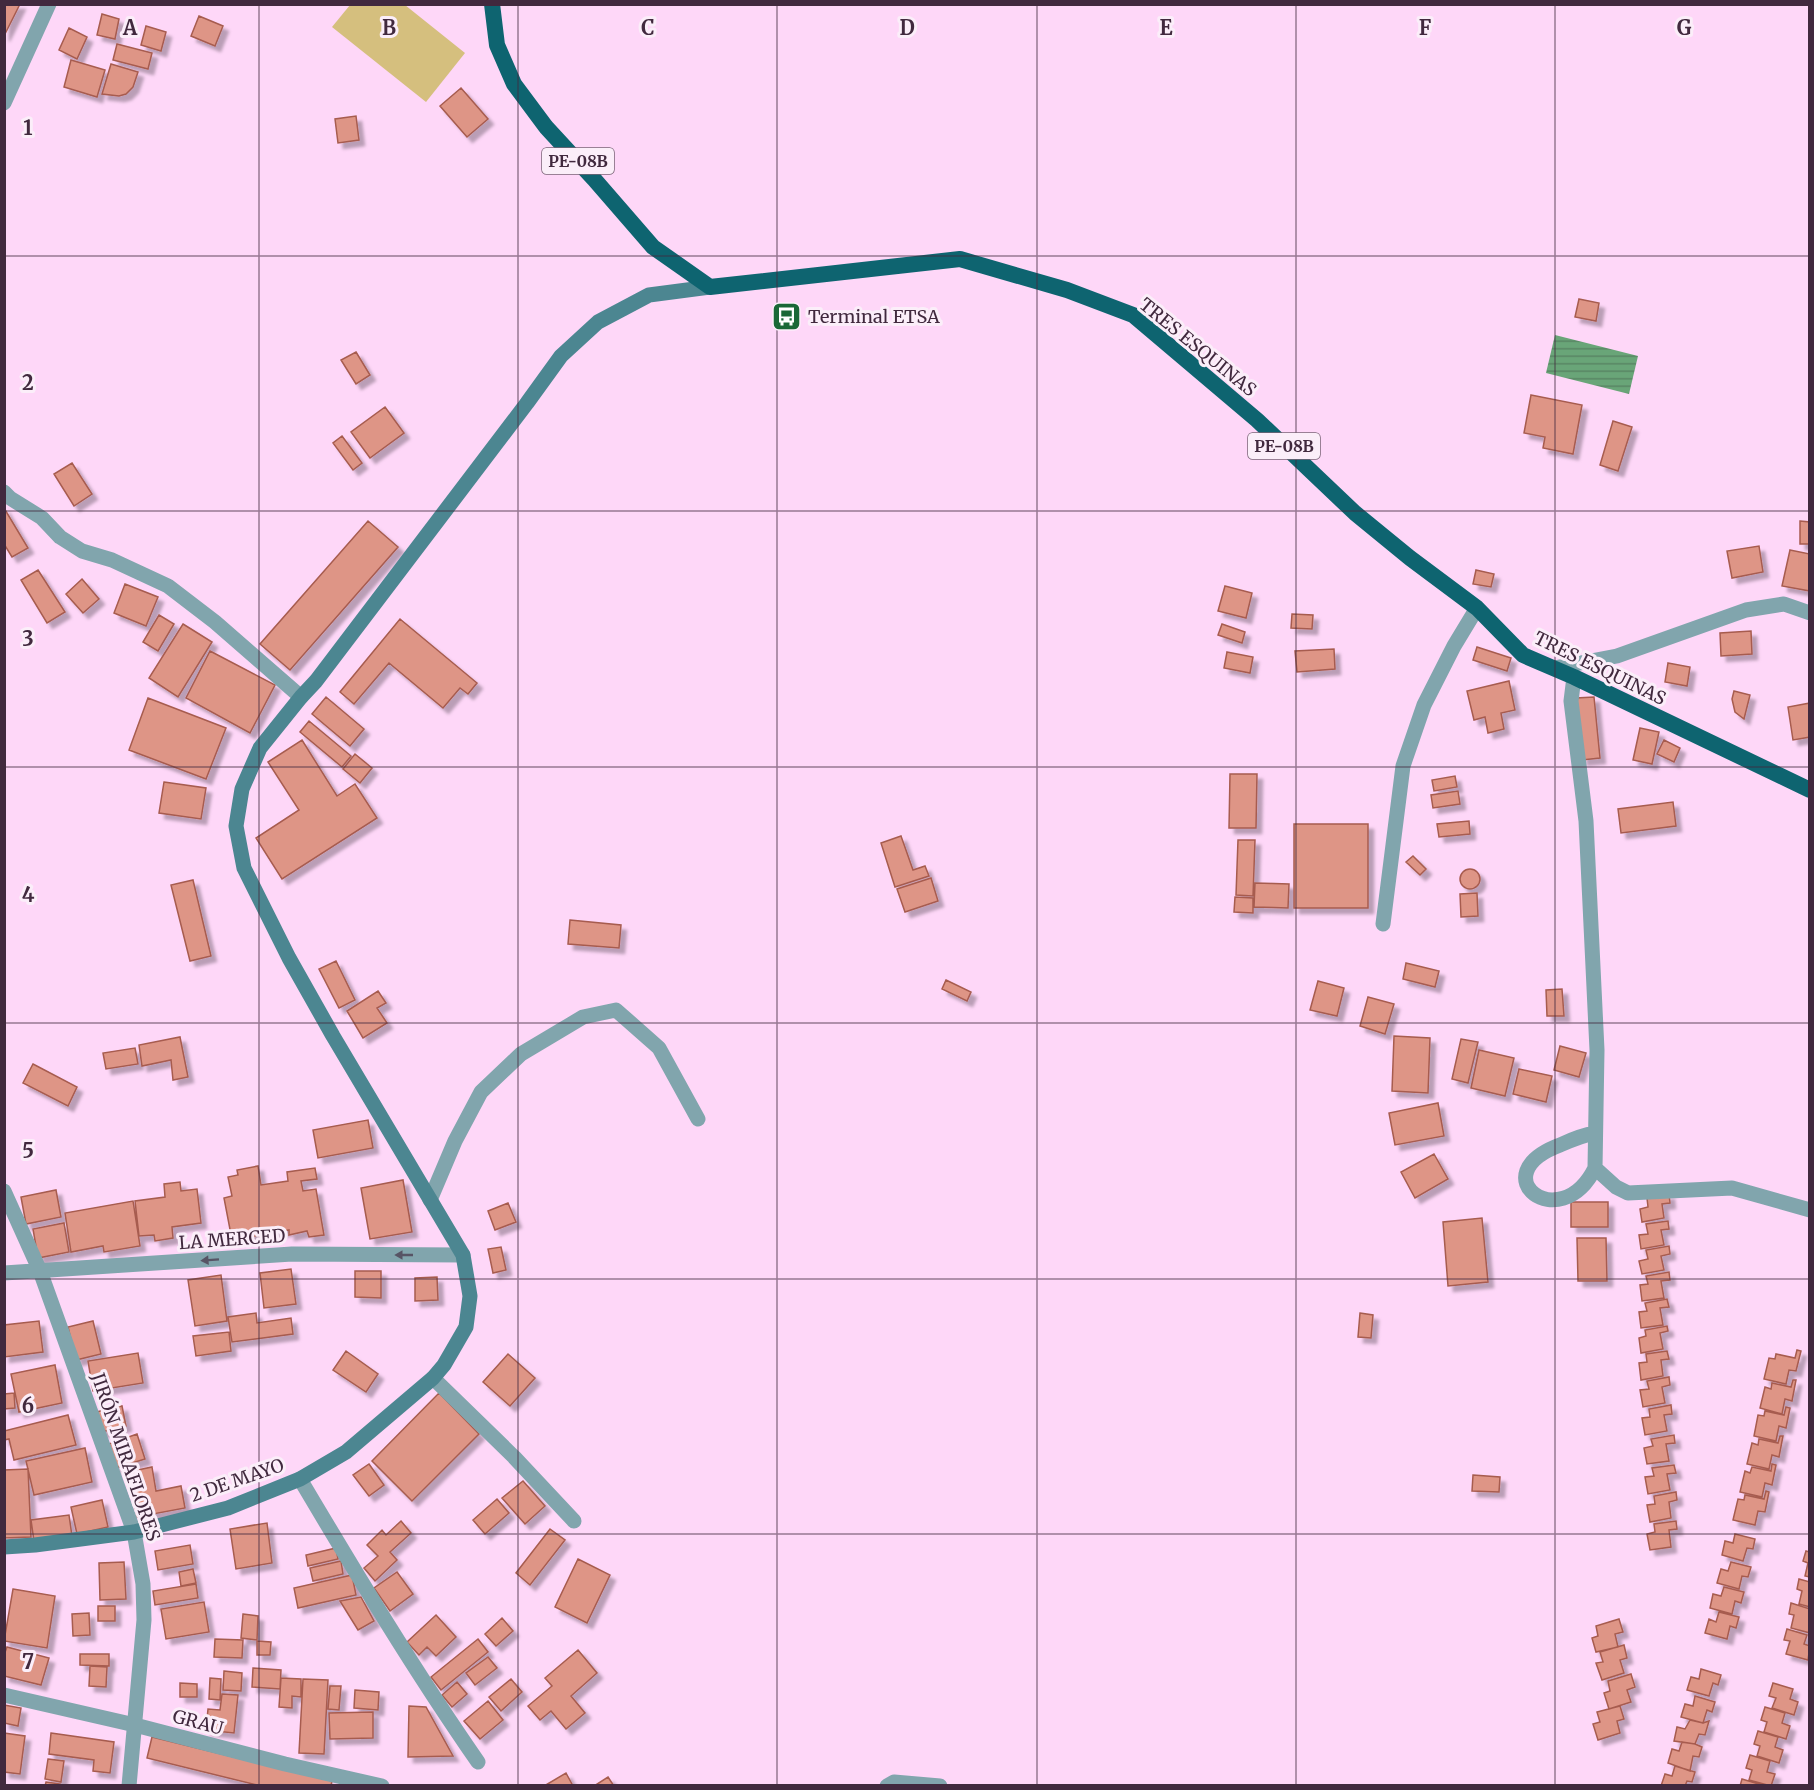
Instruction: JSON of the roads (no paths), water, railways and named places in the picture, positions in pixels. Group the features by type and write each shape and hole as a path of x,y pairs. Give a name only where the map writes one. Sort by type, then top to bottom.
{"highway":[{"name":"PE-08B","path":"492,4 497,45 514,84 546,127 594,178 653,247 710,287"},
{"name":"TRES ESQUINAS","path":"710,287 960,258 1067,290 1133,315 1257,420 1355,513 1477,608 1523,655 1574,677 1809,790"}],"main road":[{"path":"463,1255 333,1036 244,868 236,826 242,789 260,748 316,681 561,356 598,322 649,295 710,287"},
{"name":"2 DE MAYO","path":"4,1547 134,1532 228,1508 300,1479 346,1452 433,1378 444,1365 466,1327 470,1296 463,1255"}],"street":[{"path":"4,104 49,4"},
{"path":"6,497 42,518 60,537 82,550 112,560 168,586 215,622 301,697"},
{"path":"1554,668 1617,656 1746,610 1784,604 1809,613"},
{"path":"1383,924 1403,766 1424,705 1454,646 1477,608"},
{"path":"1574,677 1571,701 1586,821 1597,1050 1595,1168 1585,1185 1567,1197 1556,1200 1538,1197 1528,1188 1525,1173 1527,1166 1547,1150 1584,1135 1595,1134"},
{"path":"430,1200 455,1141 482,1092 520,1054 583,1017 616,1010 659,1048 698,1119"},
{"path":"1595,1168 1616,1187 1628,1193 1732,1188 1809,1210"},
{"name":"JIRÓN MIRAFLORES","path":"4,1191 40,1271 134,1532 143,1584 144,1620 129,1785"},
{"name":"LA MERCED","path":"4,1273 292,1254 463,1255"},
{"path":"433,1378 514,1456 574,1521"},
{"path":"300,1479 436,1703 478,1762"},
{"name":"GRAU","path":"4,1695 135,1725 285,1764 382,1785"},
{"path":"887,1785 894,1782 940,1785"}],"place":[{"name":"Terminal ETSA","path":"787,316"}]}
